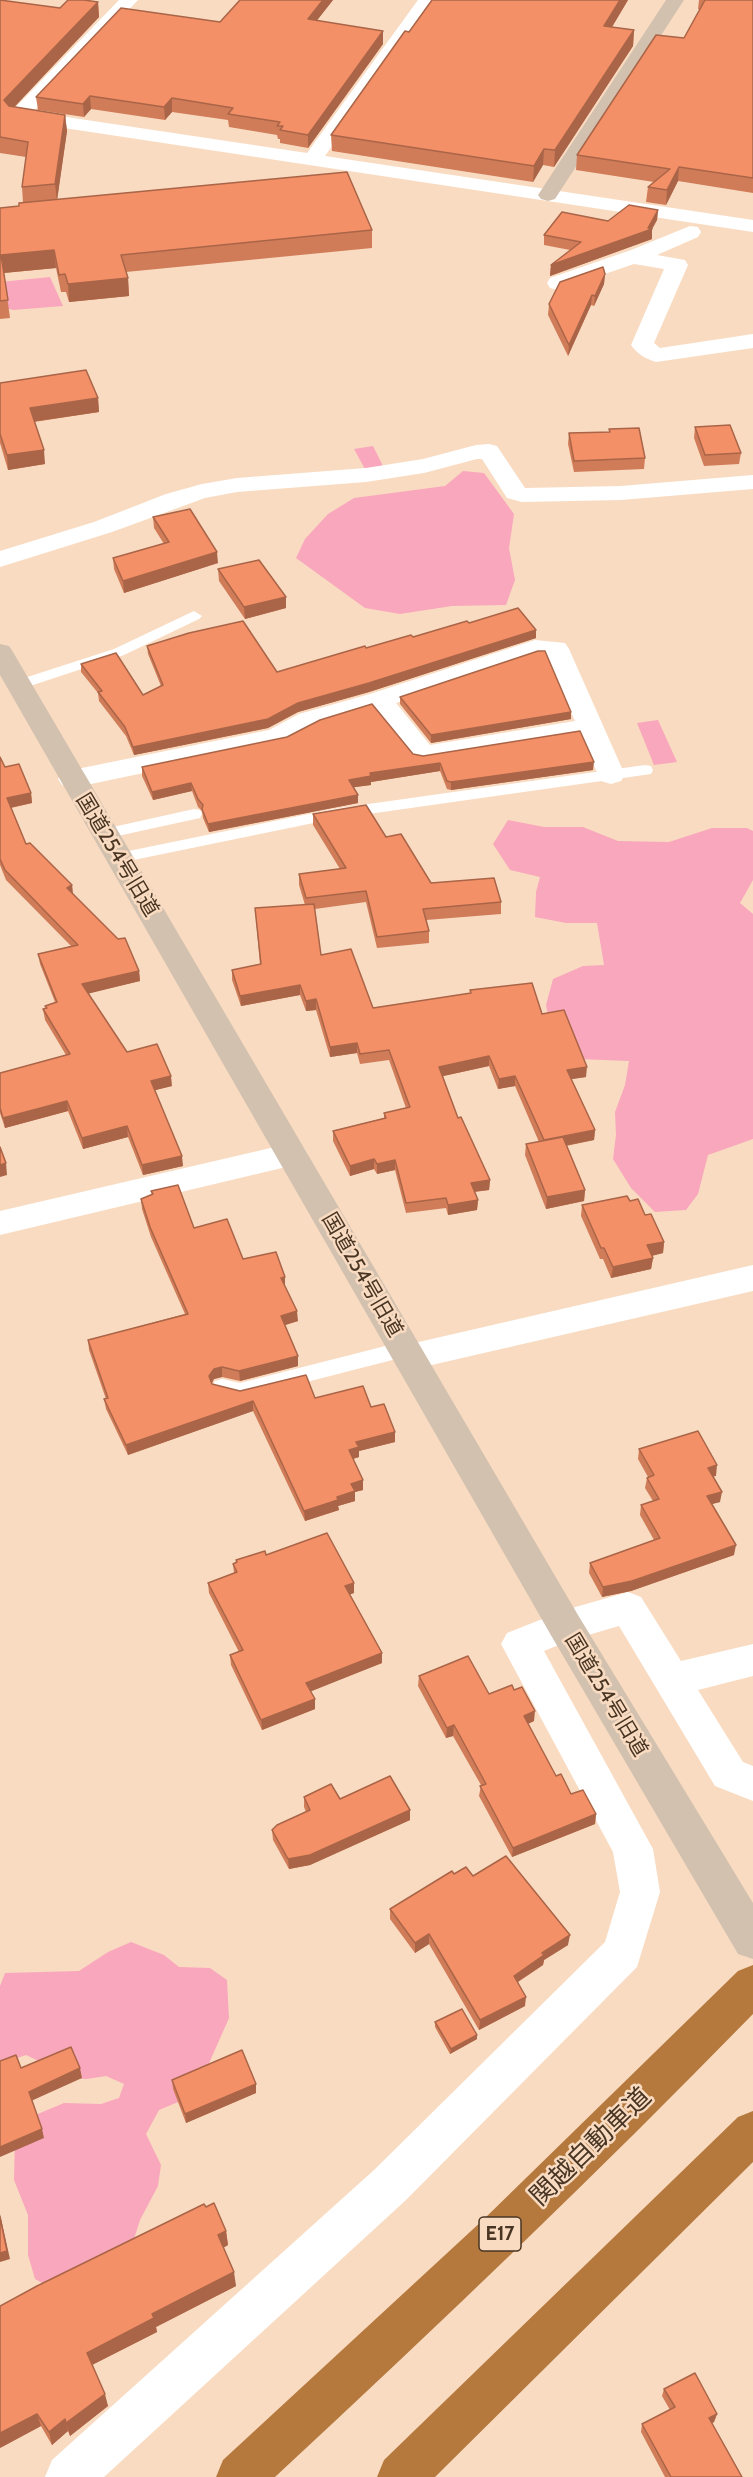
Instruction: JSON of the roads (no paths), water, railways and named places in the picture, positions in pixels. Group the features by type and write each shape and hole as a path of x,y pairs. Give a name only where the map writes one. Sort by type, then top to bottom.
{"highway":[{"name":"関越自動車道","path":"240,2477 401,2330 666,2074 753,1985"},
{"path":"401,2477 753,2132"}],"street":[{"path":"129,0 18,116 312,160 753,242"},
{"path":"312,160 427,0"},
{"path":"543,203 675,0"},
{"path":"0,129 353,182 753,226"},
{"path":"329,184 353,182"},
{"path":"558,282 631,257 690,232"},
{"path":"631,257 677,265 642,345 656,355 753,341"},
{"path":"0,559 103,527 202,491 237,485 366,475 424,466 476,452 489,451 516,493 522,495 621,493 753,482"},
{"path":"72,779 277,737 309,720 379,700 535,648 556,649 611,775"},
{"name":"国道254号旧道","path":"0,652 565,1626 753,1940"},
{"path":"379,700 423,754 591,727"},
{"path":"0,1223 292,1155"},
{"path":"407,1353 753,1278"},
{"path":"69,2477 109,2444 390,2185 622,1953 640,1892 633,1850 520,1644 565,1626 628,1608 729,1774 753,1784"},
{"path":"672,1680 753,1660"}],"lane":[{"path":"18,685 119,652 194,616"},
{"path":"112,846 645,770"},
{"path":"112,846 194,814"},
{"path":"222,1387 240,1391 407,1353"}]}
